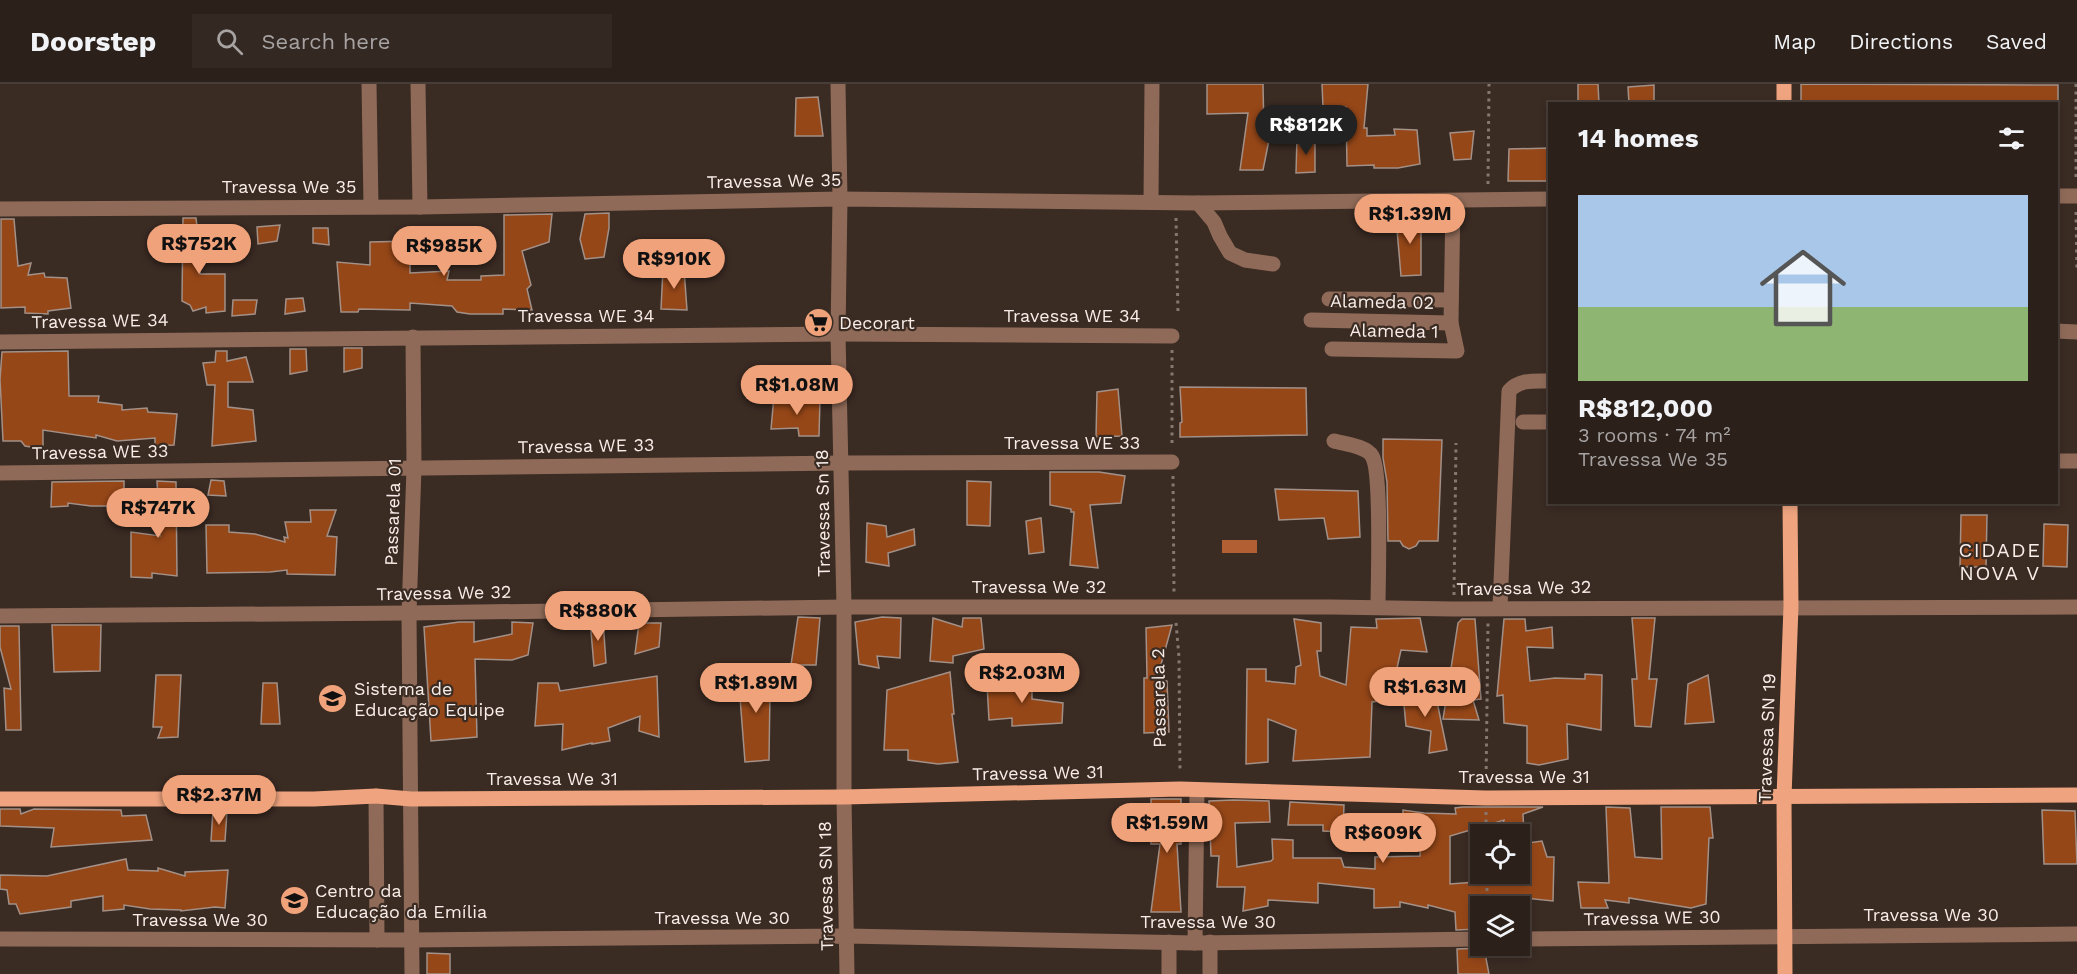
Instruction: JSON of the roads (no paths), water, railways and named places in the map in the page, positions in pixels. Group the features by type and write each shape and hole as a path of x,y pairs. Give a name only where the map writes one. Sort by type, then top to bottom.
{"main road":[{"path":"1784,84 1784,102"},
{"name":"Travessa SN 19","path":"1785,974 1784,797 1791,606 1790,504"},
{"name":"Travessa We 31","path":"0,798 844,797 1180,789 1486,798 2077,795"}],"street":[{"path":"369,84 371,206"},
{"path":"418,84 420,207"},
{"name":"Travessa Sn 18","path":"838,84 840,199 838,334 844,606 844,797"},
{"path":"1151,201 1152,84"},
{"path":"2058,196 2077,196"},
{"name":"Travessa We 35","path":"0,209 420,207 840,199 1198,203 1548,199"},
{"path":"1451,323 1453,201"},
{"path":"1198,203 1214,222 1230,253 1245,260 1272,264"},
{"path":"1329,299 1451,300"},
{"name":"Alameda 02","path":"1311,320 1451,323"},
{"name":"Alameda 1","path":"1332,350 1455,352 1457,350 1451,323"},
{"path":"2058,331 2077,332"},
{"name":"Travessa WE 34","path":"0,342 838,334 1172,336"},
{"name":"Passarela 01","path":"412,974 409,613 414,468 413,337"},
{"path":"1494,607 1509,391 1521,382 1548,381"},
{"path":"1523,422 1548,422"},
{"path":"1334,441 1367,451 1373,456 1376,467 1378,607"},
{"path":"2058,461 2077,461"},
{"name":"Travessa WE 33","path":"0,473 842,463 1172,462"},
{"name":"Travessa We 32","path":"0,616 409,613 844,606 1453,609 1791,606 2077,607"},
{"path":"1197,791 1202,942 1210,974"},
{"path":"376,796 377,940"},
{"name":"Travessa SN 18","path":"844,797 847,974"},
{"name":"Travessa We 30","path":"1785,936 2077,934"},
{"name":"Travessa We 30","path":"0,939 412,940 847,936 1169,942 1470,939"},
{"name":"Travessa WE 30","path":"1530,939 1785,936"},
{"path":"1169,942 1169,974"}],"place":[{"name":"Decorart","path":"818,323"},
{"name":"Sistema de Educação Equipe","path":"333,699"},
{"name":"Centro da Educação da Emília","path":"294,901"}],"district":[{"name":"CIDADE NOVA V","path":"2000,562"}]}
